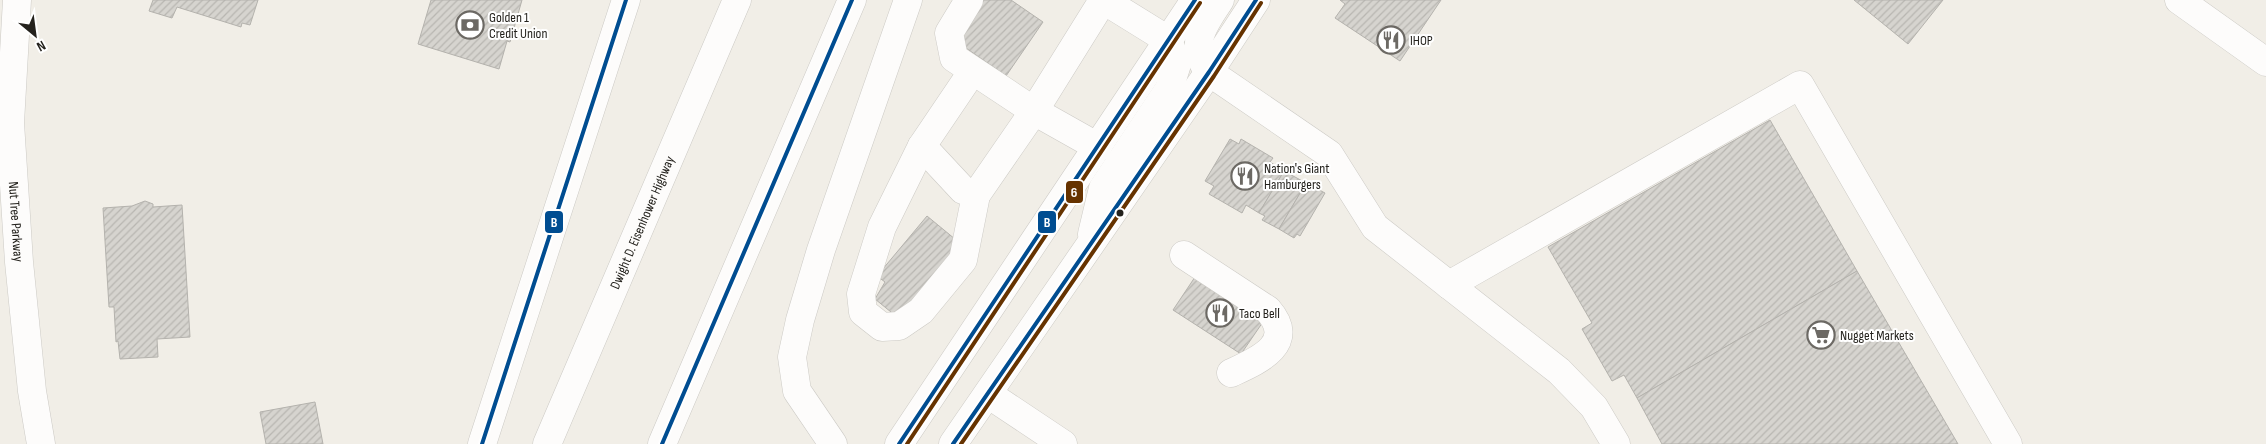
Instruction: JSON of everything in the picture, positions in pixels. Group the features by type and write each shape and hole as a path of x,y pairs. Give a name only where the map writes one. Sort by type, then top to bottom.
{"main road":[{"name":"Nut Tree Parkway","path":"17,0 5,113 32,391 41,444"},
{"path":"482,444 626,0"},
{"name":"Dwight D. Eisenhower Highway","path":"547,444 737,0"},
{"path":"662,444 852,0"},
{"path":"833,444 797,391 792,357 800,320 821,250 908,0"},
{"path":"969,0 950,33 954,58 972,72 1034,111 1098,147"},
{"path":"972,72 922,146 882,227 862,294 863,312 882,327 899,326 921,311 963,260 976,195 1034,111 1100,5 1105,0 1168,40 1176,55 1177,64 1169,89 1103,188 1090,246"},
{"path":"899,444 1195,0"},
{"path":"1220,0 1205,22 1199,37 1201,61 1210,72 1329,154 1375,227 1559,371 1594,407 1616,444"},
{"path":"953,444 1210,72 1256,0"},
{"path":"2179,0 2266,62"},
{"path":"1449,285 1800,85 2008,444"},
{"path":"922,146 963,190 976,195"},
{"path":"1184,255 1268,310 1276,319 1279,332 1270,352 1261,360 1231,373"},
{"path":"988,394 1063,444"}],"building":[{"path":"153,0 258,0 250,25 242,23 241,27 177,7 172,18 149,11"},
{"name":"Golden 1 Credit Union","path":"431,0 522,0 510,42 507,41 499,69 418,44"},
{"path":"984,0 1011,0 1043,22 1006,76 956,41"},
{"name":"IHOP","path":"1340,0 1441,0 1400,61 1335,18 1345,4"},
{"path":"1854,0 1943,0 1908,44"},
{"path":"1770,120 1857,271 1637,398 1624,375 1612,381 1582,329 1592,323 1548,247"},
{"name":"Nation's Giant Hamburgers","path":"1230,139 1239,144 1241,139 1273,158 1270,162 1284,171 1259,213 1246,205 1242,213 1209,194 1214,186 1205,181"},
{"path":"1284,171 1306,183 1279,229 1262,220 1265,216 1259,213"},
{"path":"1306,183 1325,193 1300,236 1297,234 1294,238 1279,229"},
{"path":"145,201 153,204 153,207 182,205 190,337 157,339 158,357 120,359 118,341 116,342 114,307 109,307 103,208 132,206"},
{"path":"927,216 961,244 902,321 875,299 885,282 877,276"},
{"name":"Taco Bell","path":"1199,271 1267,316 1241,354 1173,310"},
{"name":"Nugget Markets","path":"1857,271 1958,444 1662,444 1637,398"},
{"path":"315,402 323,444 266,444 260,412"}],"transit line":[{"name":"B","path":"482,444 626,0"},
{"name":"B","path":"662,444 852,0"},
{"name":"B","path":"899,444 1195,0"},
{"name":"B","path":"953,444 1209,72 1256,0"},
{"name":"6","path":"907,444 1200,3"},
{"name":"6","path":"961,444 1214,76 1261,3"}],"place":[{"name":"Golden 1 Credit Union","path":"470,25"},
{"name":"IHOP","path":"1391,40"},
{"name":"Nation's Giant Hamburgers","path":"1245,176"},
{"name":"Taco Bell","path":"1220,313"},
{"name":"Nugget Markets","path":"1821,335"}]}
